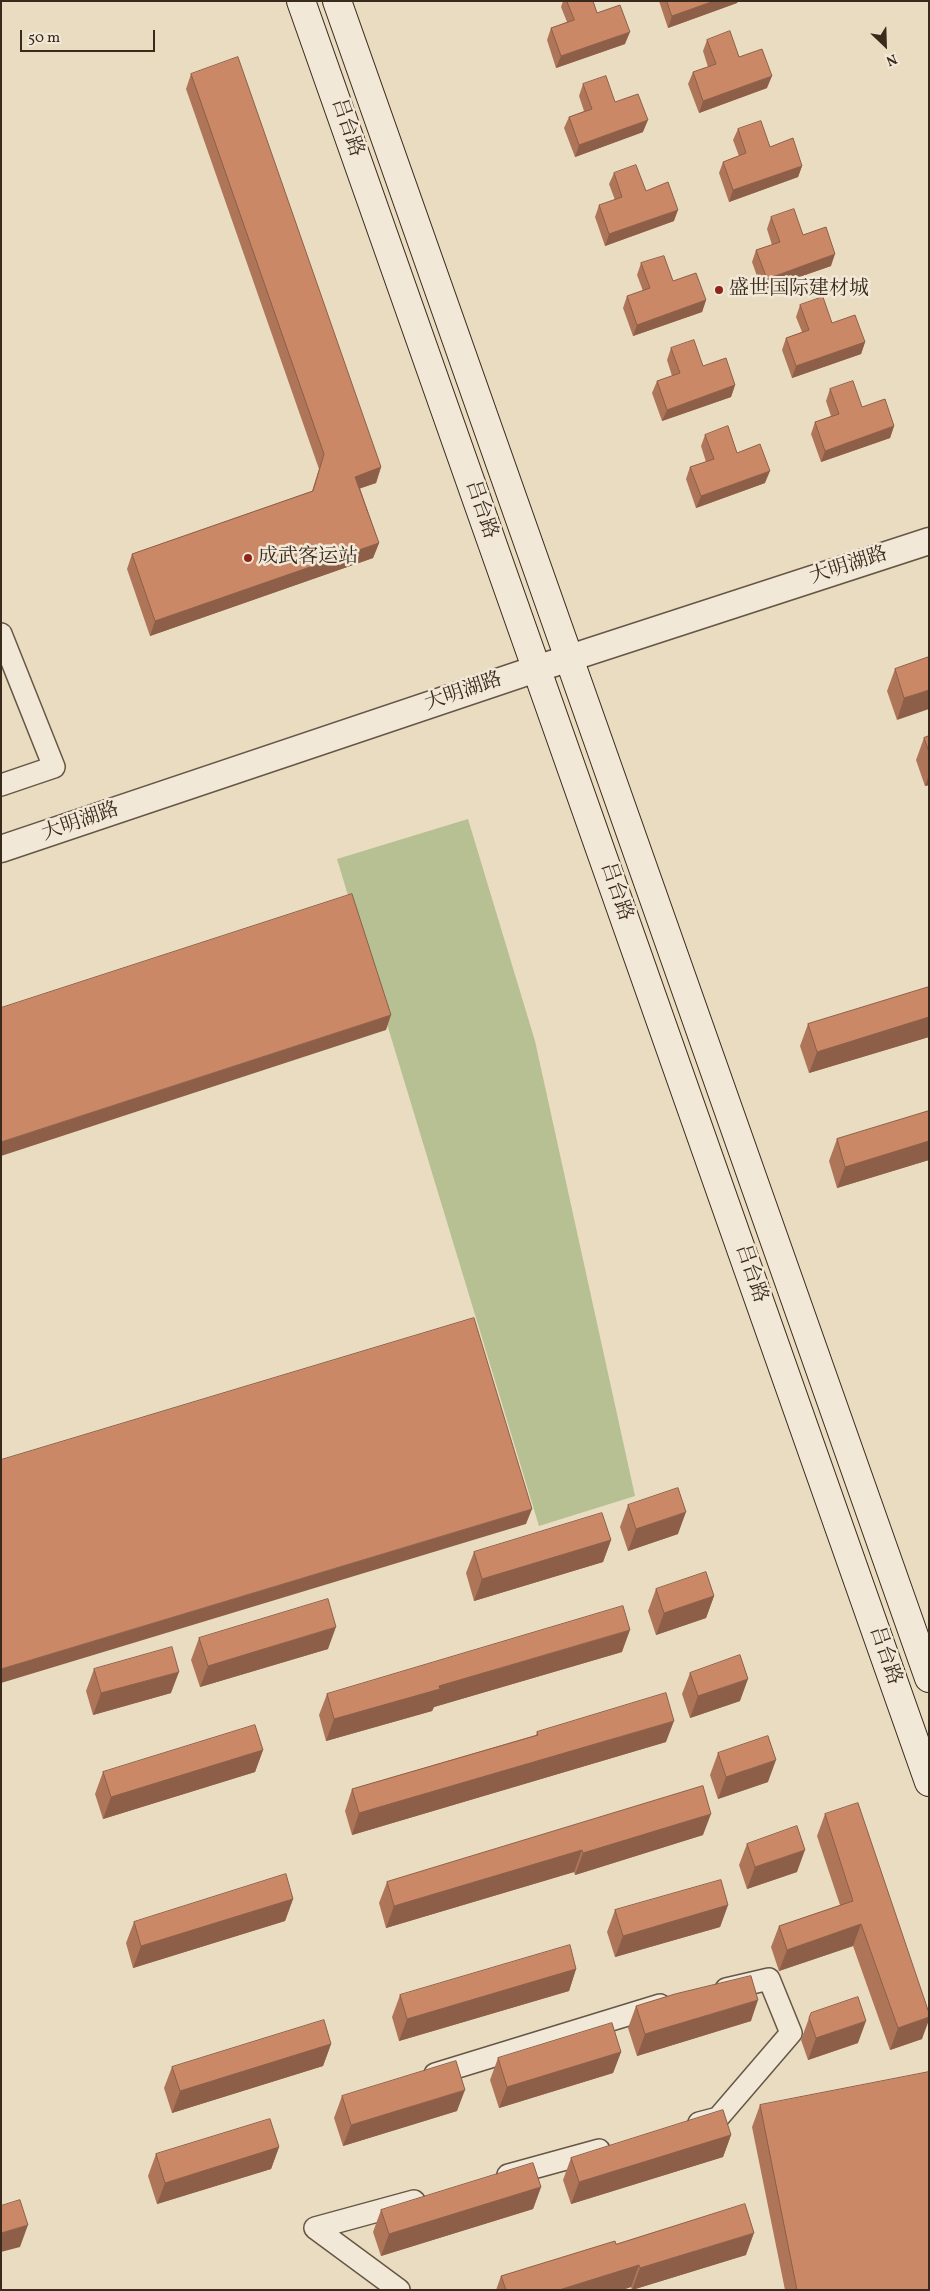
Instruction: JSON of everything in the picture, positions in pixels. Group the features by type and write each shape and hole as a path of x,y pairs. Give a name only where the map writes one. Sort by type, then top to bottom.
{"main road":[{"name":"吕台路","path":"301,1 929,1782"},
{"name":"吕台路","path":"337,1 929,1678"}],"street":[{"name":"大明湖路","path":"1,849 536,669 929,541"},
{"path":"1,634 54,767 1,785"},
{"path":"679,2128 718,2118 791,2034 769,1979 711,1992"},
{"path":"435,2074 683,1999"},
{"path":"487,2181 622,2144"},
{"path":"399,2290 315,2228 430,2196"}],"green space":[{"path":"468,819 535,1041 635,1496 539,1526 337,859"}],"building":[{"path":"567,1 593,1 597,13 620,5 630,32 561,56 551,28 574,20"},
{"path":"667,1 714,1 672,16"},
{"path":"730,31 739,57 762,49 772,76 703,101 693,72 716,64 707,40"},
{"path":"238,57 381,467 355,477 379,543 155,621 132,554 313,491 324,454 191,74"},
{"path":"606,76 615,102 638,94 648,120 579,145 569,117 592,109 583,84"},
{"path":"761,121 770,147 793,138 802,166 733,190 723,162 746,153 738,129"},
{"path":"636,165 646,191 668,182 678,210 609,234 599,205 622,197 614,173"},
{"path":"794,209 803,235 826,227 835,254 767,279 756,250 780,242 771,217"},
{"path":"664,256 673,281 696,273 706,300 637,325 627,296 650,288 641,263"},
{"path":"823,297 832,323 855,315 865,342 796,366 786,338 809,330 800,305"},
{"path":"694,340 703,366 726,358 735,385 667,410 657,381 680,373 671,348"},
{"path":"853,381 862,407 885,399 894,426 825,451 815,422 839,414 830,389"},
{"path":"728,426 737,453 760,444 770,471 701,496 690,467 714,459 705,435"},
{"path":"929,657 929,690 904,698 895,669"},
{"path":"929,736 929,752 924,738"},
{"path":"352,894 391,1015 1,1142 1,1008"},
{"path":"929,987 929,1017 817,1052 808,1024"},
{"path":"929,1111 929,1141 845,1167 837,1139"},
{"path":"474,1318 532,1509 1,1669 1,1460"},
{"path":"678,1488 686,1512 636,1529 628,1505"},
{"path":"602,1513 611,1540 482,1579 474,1552"},
{"path":"706,1572 714,1596 664,1613 656,1589"},
{"path":"328,1599 336,1627 208,1666 199,1638"},
{"path":"623,1606 630,1630 439,1686 440,1689 334,1719 327,1694"},
{"path":"172,1647 179,1672 101,1693 94,1669"},
{"path":"740,1655 748,1679 698,1696 690,1673"},
{"path":"666,1693 674,1721 359,1813 352,1789 538,1735 537,1732"},
{"path":"255,1725 263,1750 111,1797 103,1772"},
{"path":"768,1736 776,1760 726,1777 718,1753"},
{"path":"703,1786 711,1814 583,1853 582,1850 394,1906 387,1882"},
{"path":"858,1803 929,2013 929,2017 898,2028 861,1924 787,1950 779,1926 853,1901 825,1814"},
{"path":"797,1826 805,1850 755,1867 747,1844"},
{"path":"286,1874 293,1899 141,1946 134,1922"},
{"path":"721,1880 728,1905 623,1936 615,1910"},
{"path":"570,1945 576,1969 407,2019 400,1995"},
{"path":"751,1976 758,2000 645,2034 636,2006 675,1994"},
{"path":"858,1997 866,2021 816,2038 809,2018 811,2013"},
{"path":"324,2020 331,2044 180,2091 172,2067"},
{"path":"612,2023 621,2052 507,2087 498,2058"},
{"path":"456,2061 465,2090 351,2125 342,2096"},
{"path":"929,2072 929,2290 797,2290 760,2105"},
{"path":"723,2110 731,2135 579,2182 571,2158"},
{"path":"270,2119 279,2147 165,2183 156,2154"},
{"path":"533,2163 541,2187 389,2234 381,2210"},
{"path":"20,2200 28,2225 1,2233 1,2206"},
{"path":"745,2204 754,2233 640,2268 639,2265 559,2290 506,2290 501,2276 615,2241 616,2244"}],"place":[{"name":"盛世国际建材城","path":"719,290"},
{"name":"成武客运站","path":"248,558"}]}
